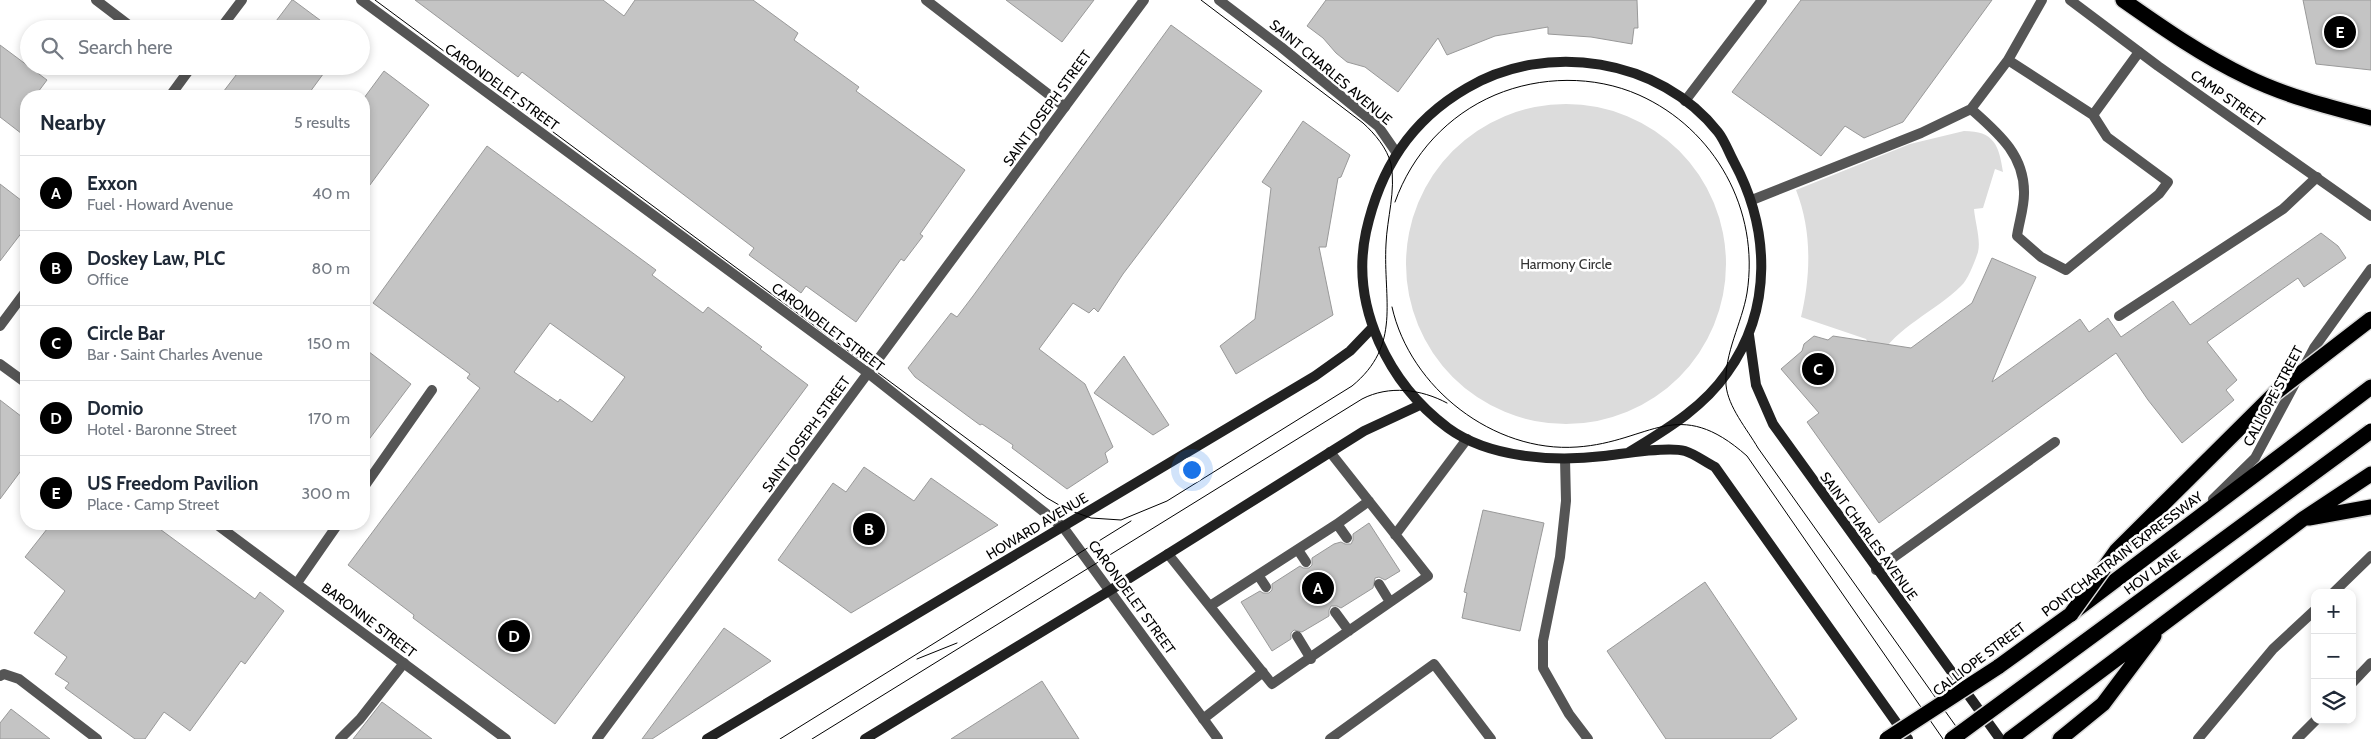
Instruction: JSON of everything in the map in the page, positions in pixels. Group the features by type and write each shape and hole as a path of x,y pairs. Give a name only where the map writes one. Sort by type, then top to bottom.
{"highway":[{"path":"2124,1 2202,53 2248,78 2312,102 2371,118"},
{"path":"2071,614 2117,550 2275,393 2371,319"},
{"name":"PONTCHARTRAIN EXPRESSWAY","path":"1887,739 1998,666 2071,614 2371,387"},
{"name":"HOV LANE","path":"1952,739 2371,431"},
{"path":"2010,739 2303,519 2371,474"},
{"path":"2303,519 2371,507"},
{"path":"2060,739 2103,704 2166,620"}],"main road":[{"name":"SAINT CHARLES AVENUE","path":"1628,453 1677,423 1704,400 1726,375 1749,334 1756,309 1762,272 1760,237 1752,200 1719,133 1686,101 1654,82 1620,69 1585,62 1540,63 1513,68 1478,81 1447,99 1420,123 1396,152 1376,192 1365,237 1364,282 1373,327 1381,348 1400,380 1420,405 1450,430 1484,448 1565,459 1628,453 1683,451 1714,467 1903,737"},
{"name":"HOWARD AVENUE","path":"707,739 1315,376 1350,351 1373,327"},
{"name":"SAINT CHARLES AVENUE","path":"1749,334 1756,385 1773,424 1876,570 2000,739"},
{"path":"865,739 1109,591 1364,431 1420,405"}],"street":[{"path":"96,0 122,20"},
{"path":"227,20 242,0"},
{"name":"CARONDELET STREET","path":"361,0 868,374 1064,527 1218,739"},
{"path":"926,0 1065,107"},
{"name":"SAINT JOSEPH STREET","path":"597,739 1144,0"},
{"name":"SAINT CHARLES AVENUE","path":"1219,0 1282,47 1378,126 1396,152"},
{"path":"1686,101 1762,0"},
{"path":"1752,200 1921,133 1971,110 2008,60 2042,0"},
{"name":"CAMP STREET","path":"2070,0 2139,52 2371,216"},
{"path":"2093,115 2139,52"},
{"path":"1971,110 1994,129 2018,158 2024,194 2017,236 2041,257 2066,270 2159,194 2168,182 2107,137 2093,115 2008,60"},
{"path":"174,90 184,75"},
{"path":"2119,316 2283,209 2317,177"},
{"name":"CALLIOPE STREET","path":"1903,737 1963,688 2209,503 2255,458 2314,348 2371,269"},
{"path":"0,326 20,298"},
{"path":"0,364 20,379"},
{"path":"370,479 432,390"},
{"path":"1395,535 1467,439"},
{"path":"1876,570 2055,442"},
{"path":"1168,554 1272,684 1428,576 1330,452"},
{"path":"1565,459 1566,501 1560,557 1543,641 1543,668 1569,714 1588,739"},
{"path":"1210,606 1337,524 1369,500"},
{"path":"1337,524 1347,538"},
{"name":"BARONNE STREET","path":"224,530 506,739"},
{"path":"297,583 334,530"},
{"path":"1298,550 1306,562"},
{"path":"2336,589 2371,556"},
{"path":"1258,575 1266,587"},
{"path":"1378,584 1390,602"},
{"path":"1335,612 1349,631"},
{"path":"2198,739 2273,649 2311,614"},
{"path":"1296,636 1311,658"},
{"path":"340,739 360,719 404,663"},
{"path":"2355,679 2371,663"},
{"path":"1330,739 1434,664 1490,739"},
{"path":"1203,719 1263,672"},
{"path":"0,676 4,674 19,679 97,739"},
{"path":"2297,739 2312,724"}],"green space":[{"name":"Harmony Circle","path":"1566,104 1597,107 1627,116 1668,140 1690,162 1714,203 1723,233 1726,264 1723,295 1714,325 1690,366 1668,388 1627,412 1597,421 1566,424 1535,421 1505,412 1464,388 1442,366 1418,325 1409,295 1406,264 1409,233 1418,203 1442,162 1464,140 1505,116 1535,107"},
{"path":"1964,131 1982,134 1993,141 1997,147 2003,172 1995,169 1983,208 1974,209 1979,247 1969,275 1964,283 1895,337 1878,359 1866,339 1801,317 1807,285 1808,253 1805,221 1796,190 1910,144"}],"building":[{"path":"293,0 320,20 277,20"},
{"path":"415,0 603,0 624,16 635,0 753,0 798,33 794,40 859,87 856,91 965,170 920,234 923,236 904,261 901,259 856,322 806,286 801,293 749,255 754,248 522,72 518,77"},
{"path":"1006,0 1094,0 1062,42"},
{"path":"1326,0 1637,0 1638,28 1634,28 1632,44 1591,37 1548,34 1548,27 1495,36 1447,55 1438,38 1398,92 1365,67 1347,62 1323,38 1307,26"},
{"path":"1801,0 1992,0 1903,122 1864,138 1845,126 1821,156 1732,92"},
{"path":"2303,0 2371,0 2371,70 2316,64"},
{"path":"1171,25 1262,91 1123,274 1098,312 1094,308 1089,313 1073,303 1039,349 1085,384 1113,447 1105,453 1108,462 1067,489 1012,448 1013,445 982,424 980,425 915,377 908,368 951,313 957,317"},
{"path":"0,45 20,60 20,75 40,75 47,80 40,90 20,90 20,132 0,117"},
{"path":"384,71 429,105 370,185 370,90"},
{"path":"236,75 322,75 311,90 225,90"},
{"path":"1303,121 1350,155 1341,177 1338,178 1326,247 1319,247 1333,315 1236,374 1220,346 1255,319 1271,188 1262,182"},
{"path":"487,146 656,270 652,275 703,313 708,307 762,347 760,349 808,385 555,724 413,618 414,615 348,565 480,388 467,378 470,374 373,303","holes":["550,323 625,377 592,422 560,399 558,402 514,372"]},
{"path":"0,184 20,199 20,235 0,261"},
{"path":"2321,233 2338,246 2346,258 2304,287 2298,278 2207,342 2237,380 2226,390 2234,400 2182,443 2148,400 2116,353 1879,523 1807,422 1819,413 1781,369 1802,351 1804,344 1814,336 1828,340 1833,336 1911,348 1972,303 1992,258 2036,277 1992,382 2080,319 2089,332 2108,318 2121,337 2173,301 2190,325"},
{"path":"370,353 411,384 370,438"},
{"path":"1124,356 1169,425 1153,435 1094,393"},
{"path":"0,400 20,415 20,472 0,499"},
{"path":"864,467 914,501 931,478 998,525 851,613 778,560 833,483 846,492"},
{"path":"1483,510 1544,523 1520,631 1462,618 1467,593 1464,592"},
{"path":"1369,523 1400,571 1385,580 1379,577 1375,578 1373,588 1341,608 1331,606 1329,616 1302,632 1294,630 1291,633 1291,639 1272,651 1241,602 1260,591 1269,593 1272,590 1272,584 1300,566 1309,568 1312,565 1312,558 1334,544 1341,542 1351,544 1353,534"},
{"path":"46,530 161,530 255,599 260,592 284,611 245,664 241,661 190,731 164,712 145,739 135,739 65,688 69,683 55,674 67,657 34,633 65,591 25,557"},
{"path":"1705,582 1797,719 1770,739 1666,739 1607,651"},
{"path":"724,628 771,661 652,739 642,739"},
{"path":"1042,681 1079,739 951,739 1017,697"},
{"path":"382,702 432,739 353,739"},
{"path":"11,709 50,739 0,739 0,723"}],"tram line":[{"path":"375,0 1047,498 1066,509 1091,518 1121,520 1167,501 1352,386 1368,370 1378,354 1384,338 1387,321 1386,244 1392,194 1392,174 1391,164 1384,147 1363,123 1201,0"},
{"path":"1395,202 1411,168 1422,152 1447,125 1478,103 1495,95 1530,84 1567,80 1586,81 1622,88 1666,110 1690,129 1710,151 1726,176 1739,203 1746,232 1749,262 1747,293 1730,350 1726,373 1727,393 1730,401 1758,448 1965,739"},
{"path":"1392,307 1402,337 1417,364 1437,388 1460,410 1487,427 1516,439 1546,446 1577,447 1625,438 1664,426 1682,425 1701,428 1723,438 1747,456 1943,739"},
{"path":"812,739 1362,399 1394,390 1427,394 1447,403"},
{"path":"780,739 1131,521"},
{"path":"917,659 957,643"}],"place":[{"name":"US Freedom Pavilion","path":"2340,32"},
{"name":"Circle Bar","path":"1818,369"},
{"name":"Doskey Law, PLC","path":"869,529"},
{"name":"Exxon","path":"1318,588"},
{"name":"Domio","path":"514,636"}]}
